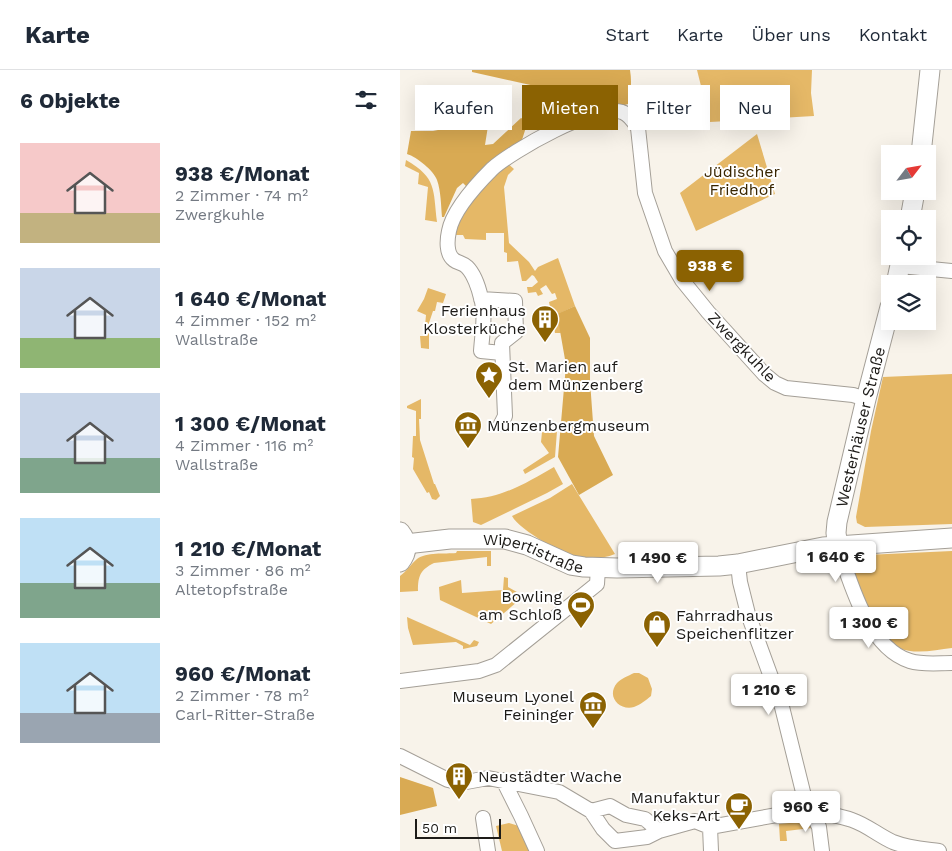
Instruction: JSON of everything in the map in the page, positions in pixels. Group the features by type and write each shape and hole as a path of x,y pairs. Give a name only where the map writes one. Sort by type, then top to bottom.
{"main road":[{"path":"922,145 930,70"},
{"name":"Westerhäuser Straße","path":"838,546 837,522 884,330"},
{"path":"400,562 405,553 403,538"},
{"name":"Wipertistraße","path":"403,538 510,540 527,545 571,565 598,568 720,566 814,548 952,538"}],"street":[{"name":"Zwergkuhle","path":"502,353 481,351 481,299 473,275 468,268 454,260 449,253 448,231 458,210 468,195 492,169 522,148 591,115 607,111 622,112 632,119 638,128 646,193 665,251 682,280 708,312 775,384 786,388 854,395 866,399"},
{"path":"899,269 952,271"},
{"path":"481,299 515,301 516,332 502,343 505,416 501,424"},
{"path":"838,546 862,610 876,634 885,644 907,660 921,663 952,663"},
{"path":"738,564 740,582 748,614 782,707 804,796 819,827 822,851"},
{"path":"400,681 479,671 496,665 597,584 598,568"},
{"path":"400,756 456,783 488,778 559,792 591,811 614,846 695,821 710,827 810,809 826,815 837,815 854,821 906,847 939,851"},
{"path":"502,780 521,816 536,851"},
{"path":"591,811 610,806 626,815 645,819 659,831"},
{"path":"483,818 488,851"},
{"path":"710,827 711,851"}],"green space":[{"path":"697,70 812,70 811,93 814,116 790,117 790,85 720,85 720,121 710,122 710,85 701,85"},
{"name":"Jüdischer Friedhof","path":"757,134 775,194 696,231 680,193"},
{"path":"406,160 416,166 432,185 437,222 425,220 428,187 418,184 419,173 405,166"},
{"path":"507,163 514,169 508,175 504,187 509,243 529,262 535,271 538,267 558,258 575,306 558,314 561,333 555,333 549,302 557,299 555,293 552,294 546,285 540,289 543,294 538,296 536,292 528,293 527,287 532,287 538,282 532,275 526,281 522,281 518,261 507,262 507,253 504,252 504,233 486,233 486,240 465,239 463,235 455,235 464,212 475,194"},
{"path":"428,288 446,294 443,303 437,302 429,323 429,349 421,348 420,336 424,336 426,315 417,311"},
{"path":"952,374 952,524 865,527 857,523 856,517 871,431 883,377"},
{"path":"421,399 421,419 419,419 420,440 434,484 440,496 436,500 432,499 429,492 427,493 413,469 413,436 416,436 416,411 407,408 407,406"},
{"path":"557,431 555,457 525,474 523,470 549,453 541,442 542,432"},
{"path":"554,467 563,484 481,525 473,522 471,499 493,496 504,492"},
{"path":"572,484 615,554 596,558 583,558 566,553 524,529 512,516 550,498"},
{"path":"457,551 491,551 491,566 487,566 487,557 434,563 421,574 418,591 400,592 400,576 417,559 425,555 456,553"},
{"path":"952,551 952,648 918,652 899,648 890,642 874,621 844,556"},
{"path":"504,577 508,578 508,587 524,596 491,624 440,600 439,587 461,580 462,593 503,590"},
{"path":"407,617 470,645 474,640 479,642 477,646 463,649 463,646 456,642 413,645"},
{"path":"634,673 639,673 648,678 652,689 651,696 634,707 623,707 619,705 614,697 614,688 621,680"},
{"path":"809,821 812,828 786,831 787,841 780,841 779,824"},
{"path":"509,823 519,826 530,851 502,851 496,826"}],"shaded area":[{"path":"472,70 630,70 631,83 631,85 628,85 628,104 618,107 618,85 530,85 472,72"},
{"path":"521,118 522,130 525,130 521,143 469,189 463,183 457,188 444,217 442,217 441,198 435,176 425,165 407,154 411,131 487,130 485,145 493,144 508,130 512,130 512,126"},
{"path":"575,306 590,338 590,381 594,436 613,475 579,495 558,457 566,365 557,314"},
{"path":"400,777 433,788 437,806 400,815"}],"place":[{"name":"Ferienhaus Klosterküche","path":"545,343"},
{"name":"St. Marien auf dem Münzenberg","path":"489,399"},
{"name":"Münzenbergmuseum","path":"468,449"},
{"name":"Bowling am Schloß","path":"581,629"},
{"name":"Fahrradhaus Speichenflitzer","path":"657,648"},
{"name":"Museum Lyonel Feininger","path":"593,729"},
{"name":"Neustädter Wache","path":"459,800"},
{"name":"Manufaktur Keks-Art","path":"739,830"}]}
